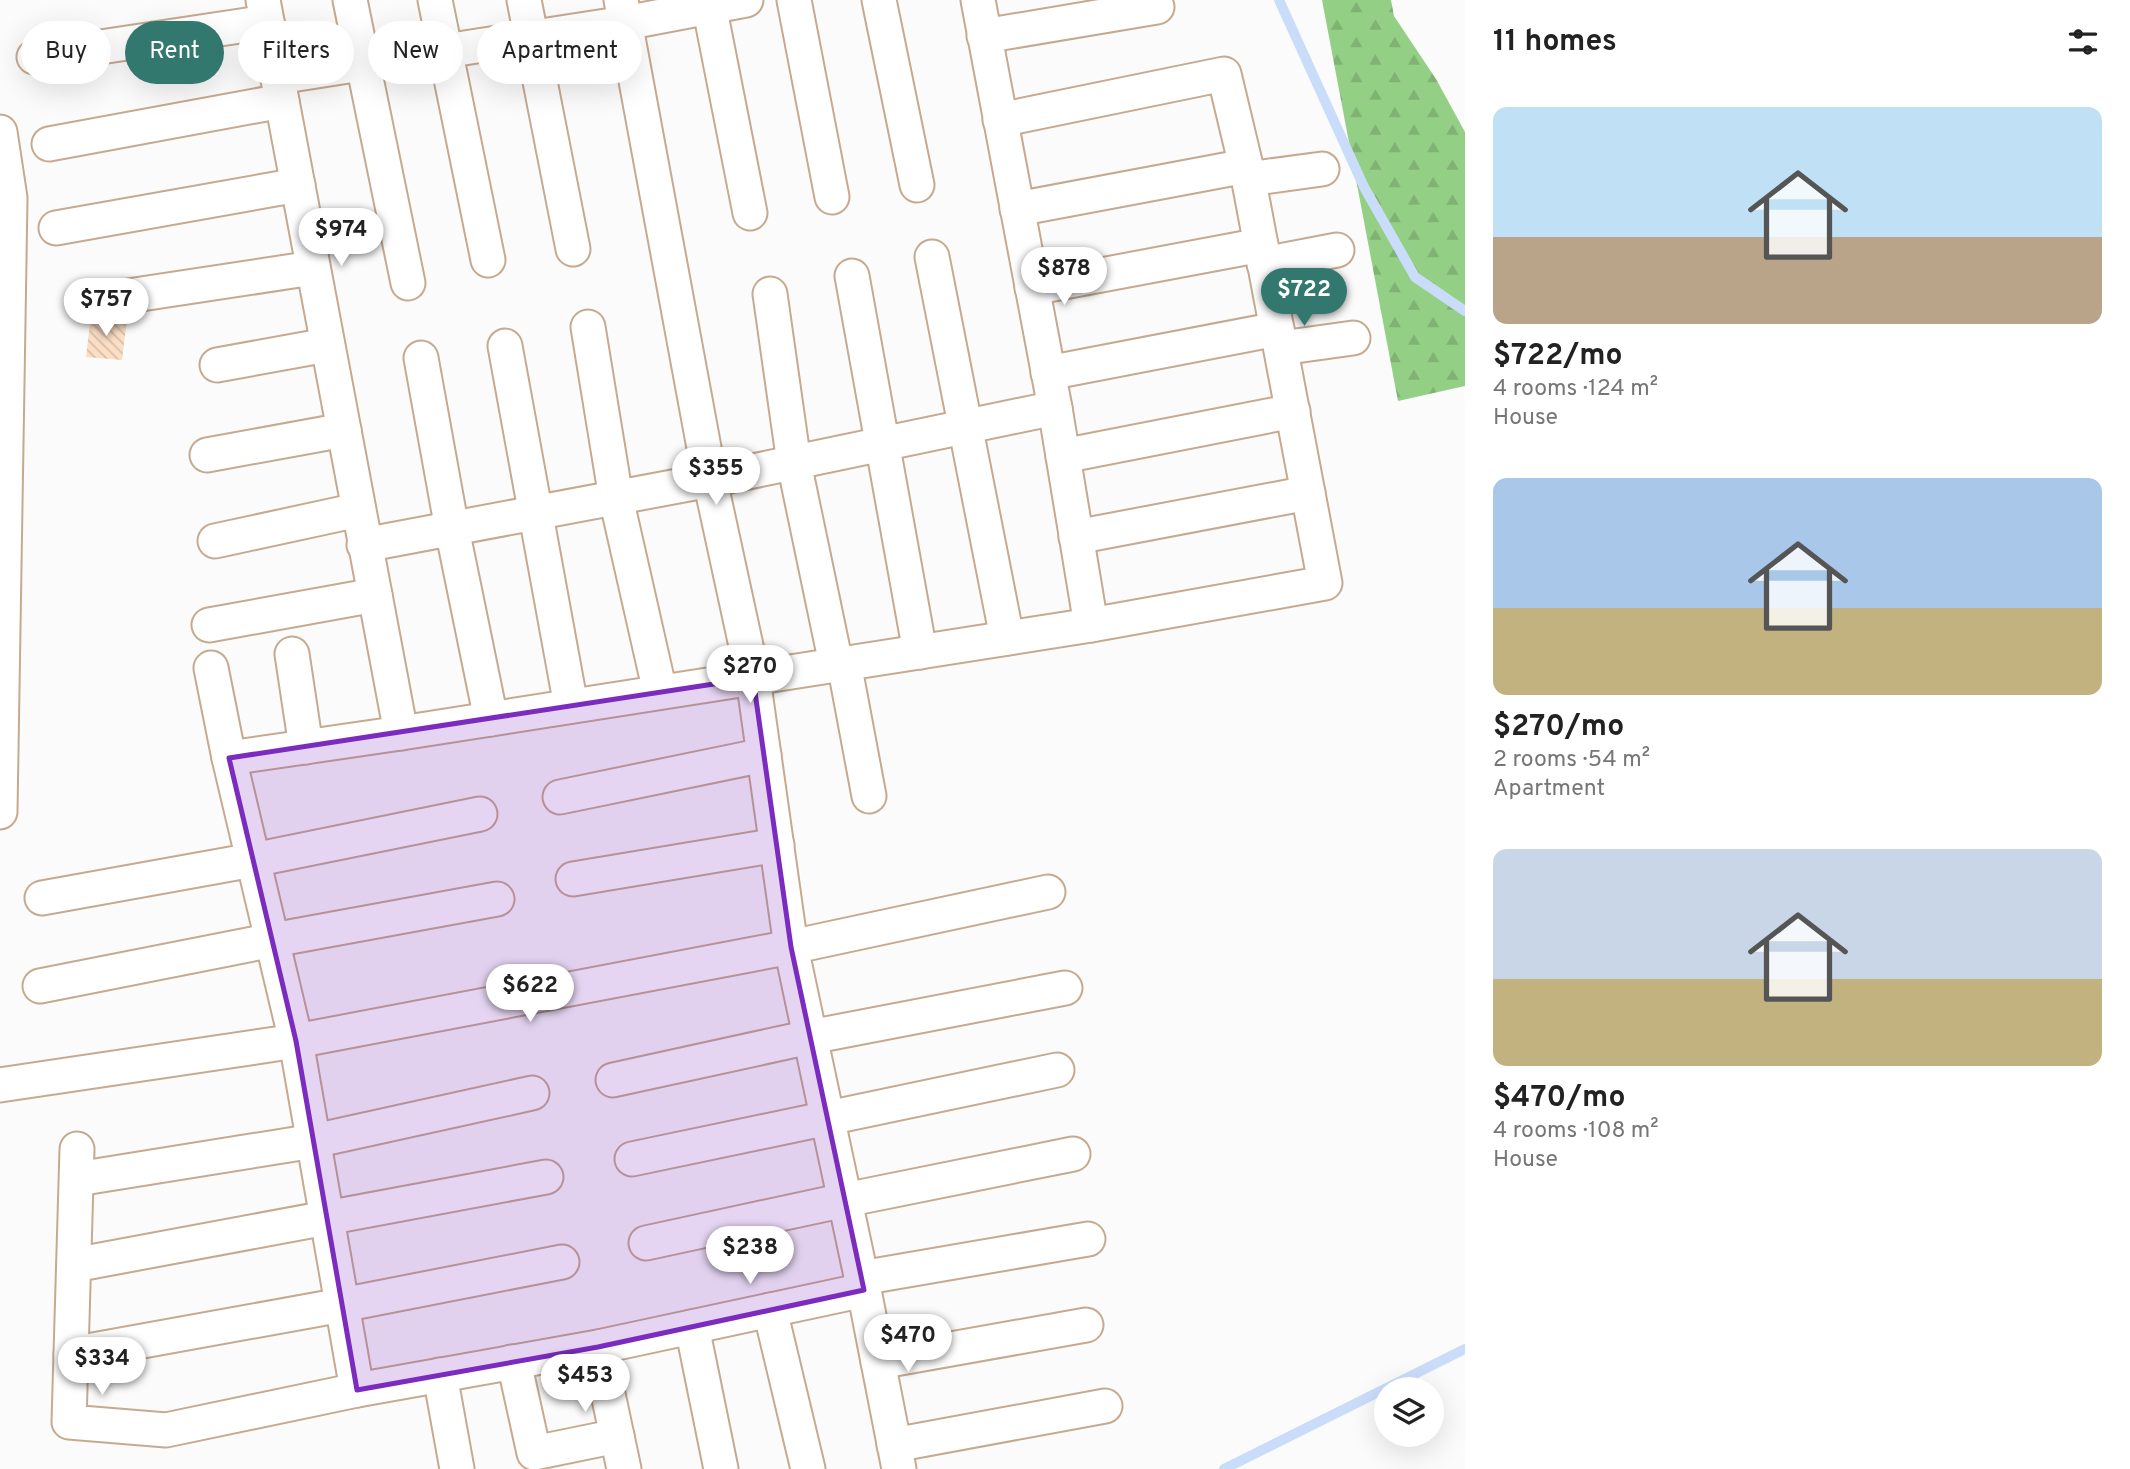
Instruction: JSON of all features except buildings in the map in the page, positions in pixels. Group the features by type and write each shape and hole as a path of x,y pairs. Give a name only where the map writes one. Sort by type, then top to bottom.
{"street":[{"path":"350,0 361,65 408,283"},
{"path":"435,0 439,21"},
{"path":"524,0 528,21"},
{"path":"589,21 623,11 746,0"},
{"path":"794,0 832,197"},
{"path":"879,0 917,185"},
{"path":"978,0 1055,408 1091,625"},
{"path":"708,4 750,213"},
{"path":"984,36 1157,7"},
{"path":"111,42 265,11 401,733"},
{"path":"623,11 710,481 753,678 791,947 896,1457 1105,1406"},
{"path":"49,144 280,89 368,64"},
{"path":"229,758 1091,625 1325,583 1247,172 1224,74 1000,120"},
{"path":"452,84 488,260"},
{"path":"540,84 573,250"},
{"path":"0,132 10,198 0,812"},
{"path":"1017,209 1247,172 1322,169"},
{"path":"56,228 298,185"},
{"path":"1032,288 1263,255 1337,250"},
{"path":"932,257 1007,638"},
{"path":"128,296 313,268"},
{"path":"852,276 920,652"},
{"path":"770,294 794,463 869,796"},
{"path":"588,327 616,498 660,692"},
{"path":"1048,373 1279,339 1353,338"},
{"path":"217,365 327,345"},
{"path":"505,346 571,706"},
{"path":"421,358 452,529 491,719"},
{"path":"365,545 710,481 1055,408"},
{"path":"1063,456 1293,411"},
{"path":"207,455 344,430"},
{"path":"1076,537 1308,493"},
{"path":"215,541 358,510"},
{"path":"209,625 374,596"},
{"path":"292,654 306,747"},
{"path":"211,668 229,758 296,1041 357,1390"},
{"path":"560,797 764,755"},
{"path":"42,898 253,860 480,814"},
{"path":"573,878 776,845"},
{"path":"0,1085 296,1041 791,947 1048,892"},
{"path":"40,986 497,899"},
{"path":"613,1080 1065,988"},
{"path":"632,1159 1057,1070"},
{"path":"531,1093 314,1141 77,1164 69,1422 166,1430 357,1390 598,1347 770,1310 862,1284 1088,1239"},
{"path":"646,1243 845,1199 1073,1154"},
{"path":"74,1265 546,1177"},
{"path":"71,1354 562,1262"},
{"path":"770,1310 808,1469"},
{"path":"878,1362 1086,1325"},
{"path":"692,1327 721,1469"},
{"path":"598,1347 624,1469"},
{"path":"512,1362 534,1453 617,1436"},
{"path":"440,1375 457,1469"}],"highlighted area":[{"path":"753,678 791,947 864,1290 598,1347 357,1390 296,1041 229,758"}],"green space":[{"path":"1322,0 1391,0 1394,16 1436,79 1465,132 1465,386 1398,401"}],"waterway":[{"path":"1279,0 1364,187 1415,277 1465,311"},
{"path":"1224,1469 1465,1349"}]}
